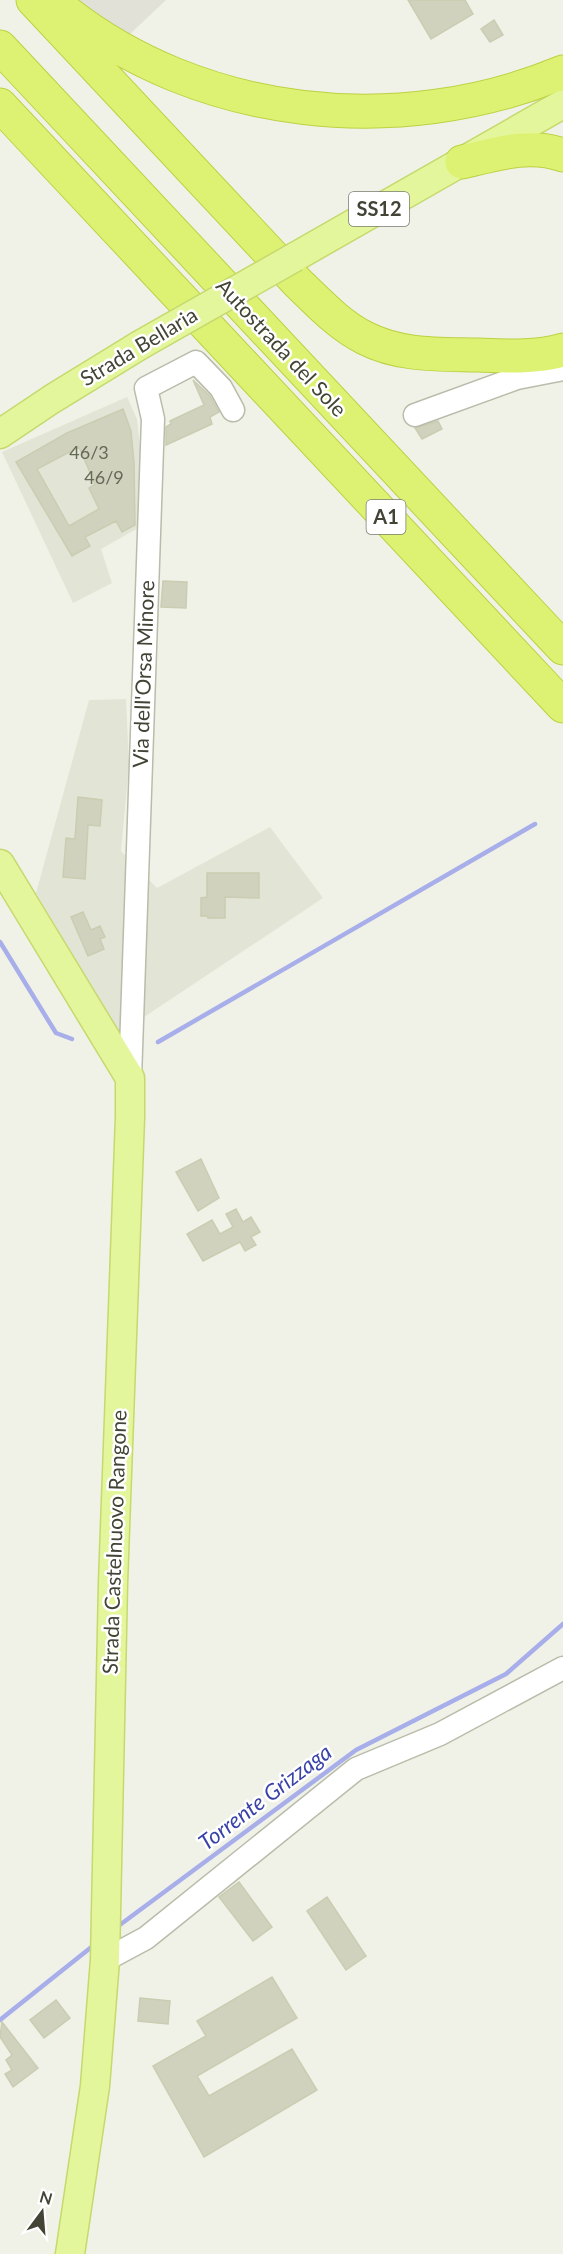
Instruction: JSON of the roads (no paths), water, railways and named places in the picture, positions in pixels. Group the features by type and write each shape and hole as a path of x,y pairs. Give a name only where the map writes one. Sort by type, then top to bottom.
{"highway":[{"path":"33,0 298,283 342,324 364,338 387,347 415,353 513,356 550,354 563,350"},
{"path":"52,0 111,43 150,65 197,83 255,99 312,109 358,112 433,106 489,97 529,86 563,72"},
{"name":"Autostrada del Sole","path":"0,47 563,648"},
{"name":"Autostrada del Sole","path":"0,105 563,706"},
{"path":"462,162 506,152 540,149 563,155"}],"main road":[{"name":"Strada Bellaria","path":"0,434 140,345 563,104"},
{"path":"0,864 130,1078"},
{"name":"Strada Castelnuovo Rangone","path":"70,2254 95,2085 105,1956 113,1583 130,1078"}],"street":[{"name":"Via dell'Orsa Minore","path":"130,1078 153,418 146,388 196,362 221,388 233,410"},
{"path":"415,415 517,378 563,369"},
{"path":"105,1956 146,1938 356,1769 440,1734 563,1668"}],"waterway":[{"path":"158,1042 535,824"},
{"path":"0,942 56,1033 72,1039"},
{"name":"Torrente Grizzaga","path":"117,1927 356,1750 506,1674 563,1624"},
{"name":"Torrente Grizzaga","path":"0,2020 94,1945"}]}
